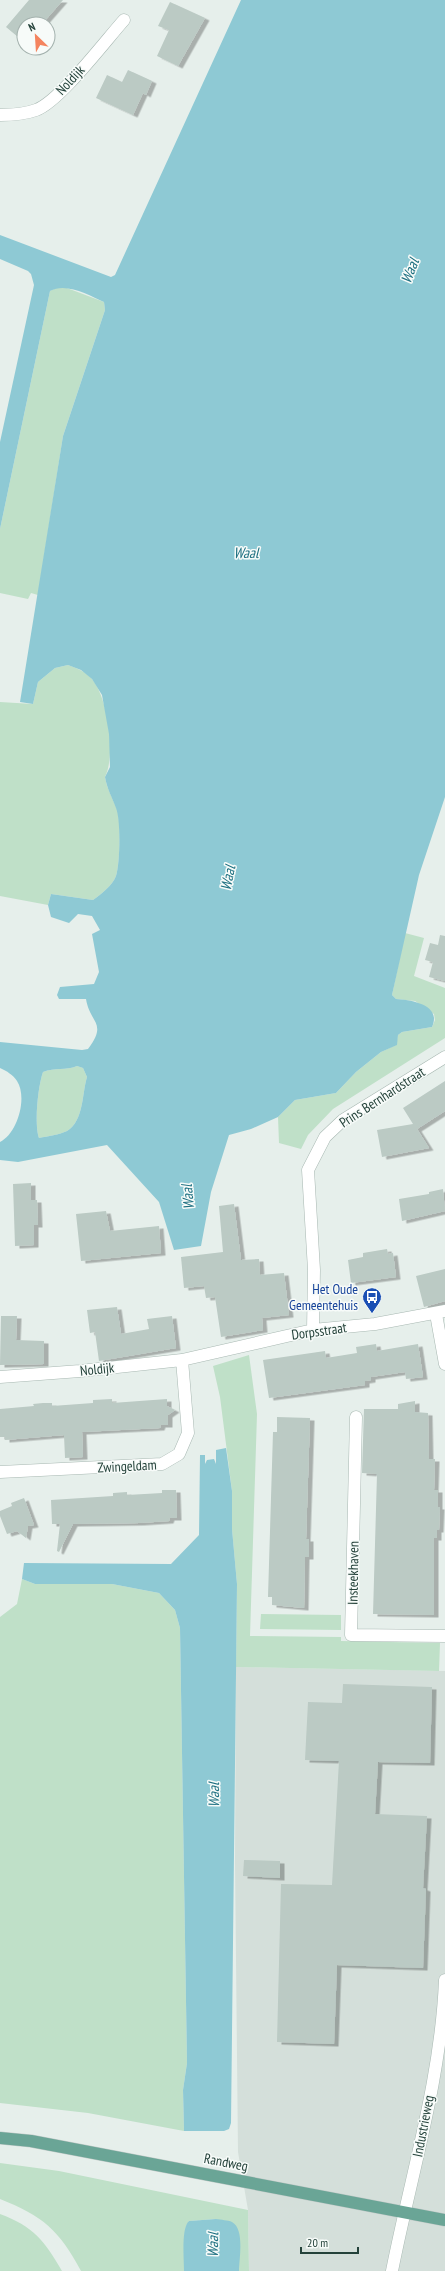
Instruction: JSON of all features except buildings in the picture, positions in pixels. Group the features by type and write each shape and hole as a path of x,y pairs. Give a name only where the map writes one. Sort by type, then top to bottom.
{"main road":[{"name":"Randweg","path":"0,2138 31,2141 445,2220"}],"street":[{"name":"Noldijk","path":"0,115 13,115 38,110 60,93 124,20"},
{"name":"Prins Bernhardstraat","path":"313,1330 314,1270 308,1170 325,1137 343,1120 445,1057"},
{"name":"Dorpsstraat","path":"188,1359 313,1330 375,1324 440,1312"},
{"path":"440,1312 445,1364"},
{"name":"Noldijk","path":"0,1377 80,1371 188,1359"},
{"name":"Zwingeldam","path":"0,1472 162,1464 179,1454 188,1433 188,1359"},
{"name":"Insteekhaven","path":"356,1417 351,1635 445,1636"},
{"name":"Industrieweg","path":"392,2271 432,2082 444,2012 445,1980"}],"shaded area":[{"path":"236,1667 445,1671 445,2271 249,2271 248,2210 238,2152 235,1862"}],"green space":[{"path":"56,288 67,288 104,302 105,310 63,436 38,595 31,593 28,599 0,593 0,529 50,291"},
{"path":"68,665 81,670 92,679 98,688 106,713 109,727 110,755 105,777 108,789 117,809 119,852 116,876 114,880 106,890 93,900 51,894 48,905 0,896 0,702 33,704 38,682 55,668"},
{"path":"405,933 424,938 414,976 445,988 445,1038 333,1109 308,1135 301,1149 279,1143 278,1117 295,1100 336,1093 356,1072 381,1052 396,1045 398,1035 402,1032 432,1027 435,1020 434,1014 415,1001 396,999 392,995"},
{"path":"77,1066 83,1068 87,1077 82,1106 77,1121 67,1131 39,1138 37,1105 43,1072"},
{"path":"249,1355 257,1414 250,1636 341,1637 341,1641 440,1643 439,1671 236,1667 237,1584 232,1529 232,1491 220,1397 213,1366"},
{"path":"22,1579 35,1584 112,1584 159,1593 175,1610 180,1628 187,2063 183,2090 184,2131 88,2113 0,2103 0,1617 17,1604"},
{"path":"261,1614 341,1615 341,1630 260,1629"},
{"path":"0,2163 59,2171 248,2210 249,2271 239,2271 239,2233 216,2219 189,2221 186,2226 184,2271 81,2271 65,2245 39,2218 0,2199"},
{"path":"0,2214 30,2229 44,2243 62,2271 0,2271"}],"water":[{"name":"Waal","path":"241,0 445,0 445,797 419,875 392,995 396,999 417,1002 424,1005 433,1013 434,1020 432,1027 402,1032 398,1035 397,1045 381,1052 356,1072 336,1093 295,1100 278,1117 251,1129 229,1135 211,1192 201,1246 174,1250 159,1202 107,1145 18,1162 0,1160 0,1142 6,1138 16,1124 21,1106 21,1097 20,1088 17,1081 10,1073 0,1068 0,1042 82,1050 88,1049 97,1033 96,1023 88,1007 86,999 59,999 57,995 60,987 94,984 99,972 92,934 100,930 92,916 78,914 69,923 51,917 48,905 51,894 93,900 112,883 116,876 118,862 119,822 118,814 105,777 110,767 109,734 102,695 92,679 81,670 68,665 55,668 38,682 33,704 20,702 63,436 105,310 104,302 77,290 63,288 50,291 0,529 0,442 34,285 31,274 28,271 0,259 0,235 111,277 115,275","holes":["77,1066 83,1068 87,1077 82,1106 77,1121 67,1131 39,1138 37,1105 43,1072"]},
{"path":"226,1448 232,1491 232,1529 237,1584 231,2123 229,2129 224,2131 184,2131 183,2090 187,2063 180,1628 175,1610 159,1593 112,1584 35,1584 22,1579 24,1563 171,1564 199,1535 200,1455 205,1455 205,1464 207,1460 214,1459 216,1464 216,1450"},
{"path":"216,2219 232,2222 239,2231 239,2271 184,2271 184,2237 186,2225 189,2221"}],"place":[{"name":"Het Oude Gemeentehuis","path":"372,1314"}]}
